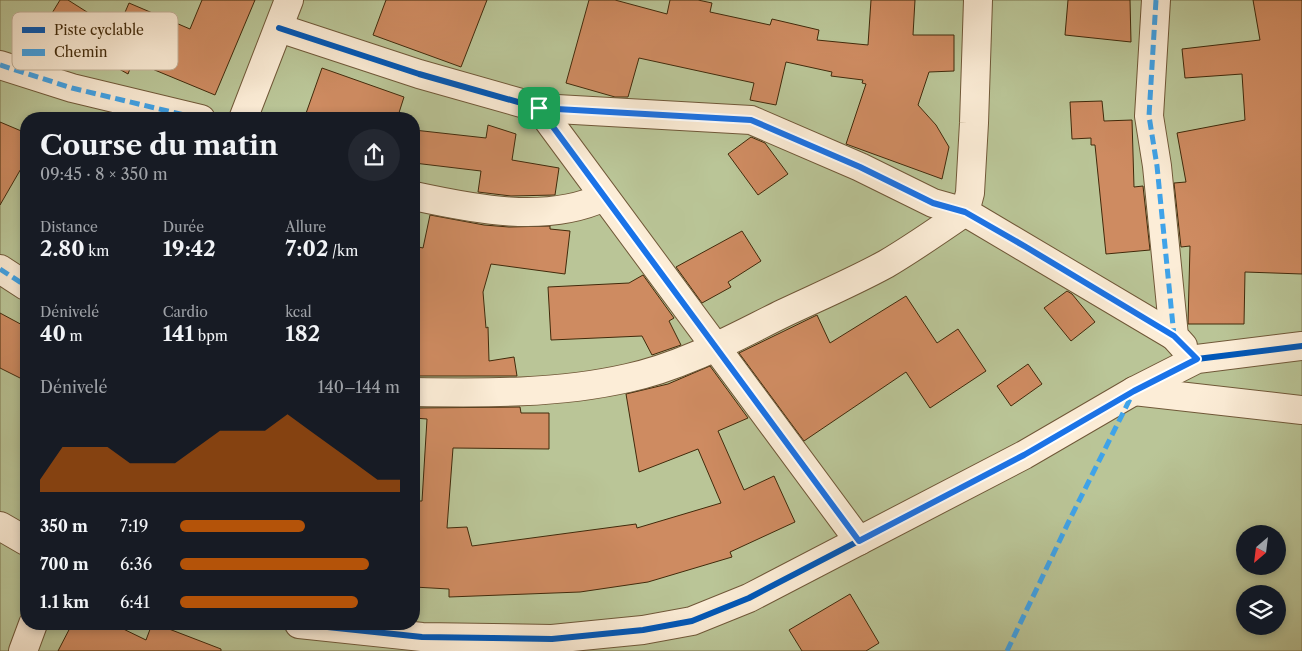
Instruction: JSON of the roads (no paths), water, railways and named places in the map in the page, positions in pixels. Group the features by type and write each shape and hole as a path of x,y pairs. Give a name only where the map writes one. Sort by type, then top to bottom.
{"street":[{"path":"246,112 289,0"},
{"path":"420,392 518,393 627,379 667,368 716,348 888,263 965,212 970,192 978,0"},
{"path":"1156,0 1149,116 1157,166 1174,336"},
{"path":"279,28 419,74 539,108 751,120 860,167 933,203 965,212 1174,336 1197,359"},
{"path":"0,65 12,69"},
{"path":"16,70 72,88 172,112"},
{"path":"539,108 859,541"},
{"path":"420,197 492,210 546,211 584,206 604,197"},
{"path":"0,270 20,282"},
{"path":"356,630 422,637 552,640 643,630 692,621 749,598 859,541 1024,455 1134,391 1197,359 1302,346"},
{"path":"1134,391 1302,410"},
{"path":"0,526 20,538"},
{"path":"23,651 31,630"}]}
